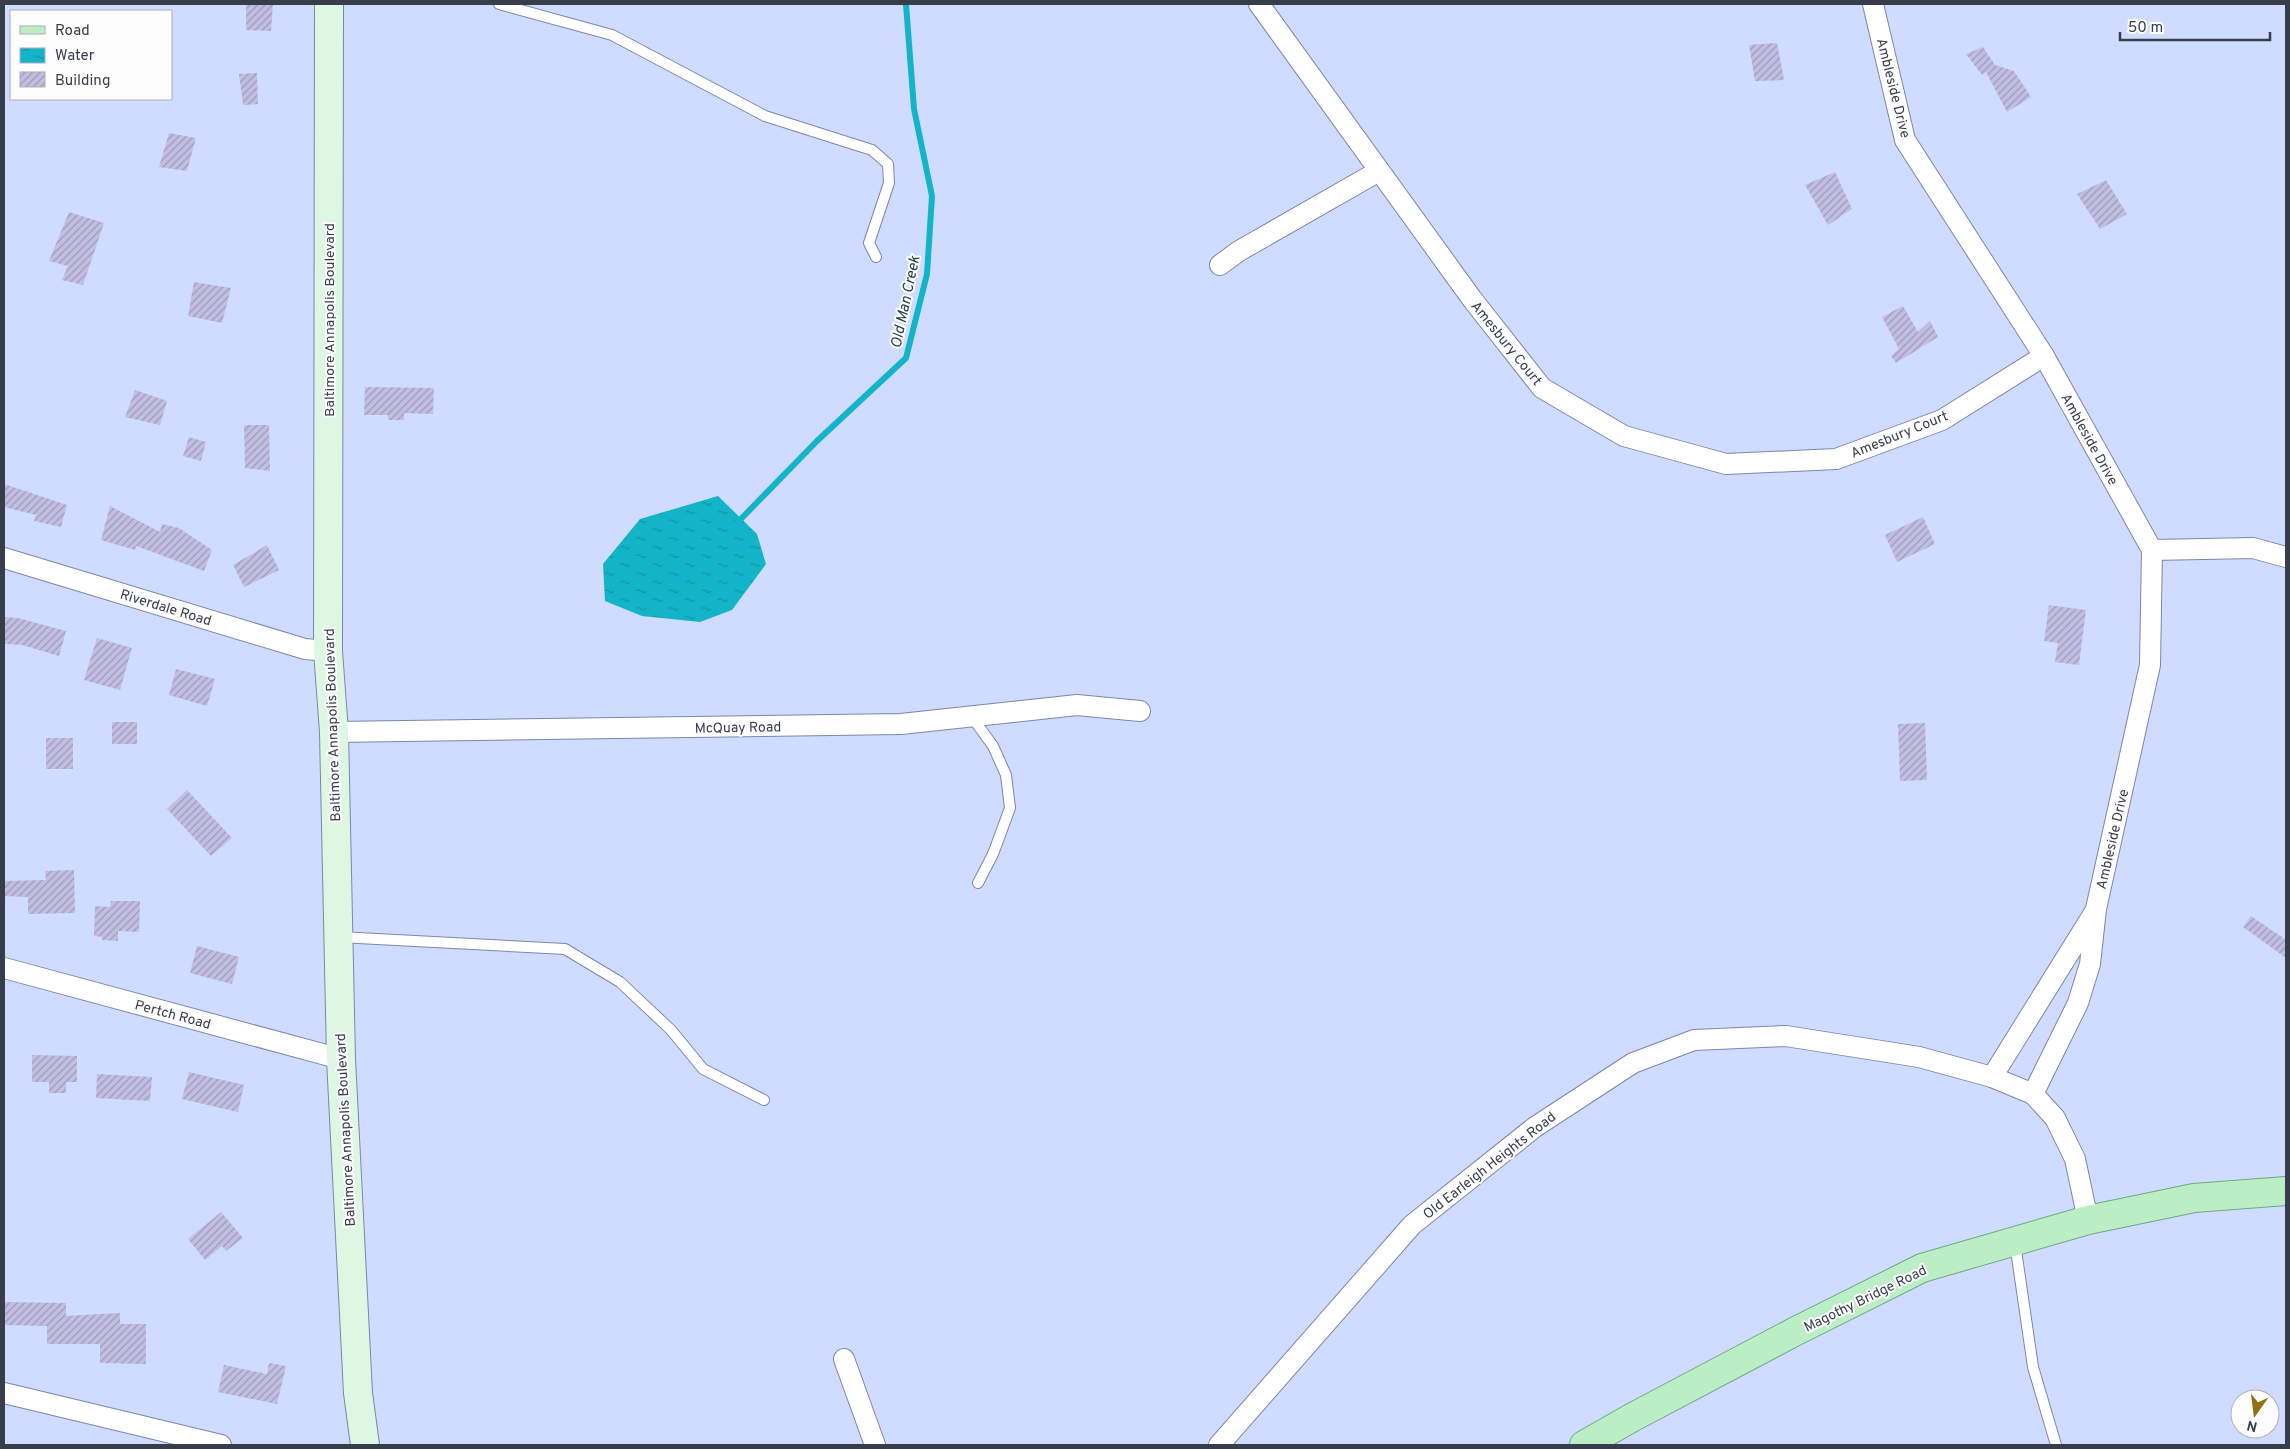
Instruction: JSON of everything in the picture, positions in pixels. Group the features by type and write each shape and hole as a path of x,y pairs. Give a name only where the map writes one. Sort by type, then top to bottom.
{"main road":[{"name":"Baltimore Annapolis Boulevard","path":"329,4 328,651 334,732 341,1059 358,1393 365,1445"},
{"name":"Magothy Bridge Road","path":"1584,1445 1788,1335 1922,1268 2088,1220 2194,1198 2286,1191"}],"street":[{"name":"Amesbury Court","path":"1259,4 1472,299 1542,388 1624,436 1726,464 1836,459 1942,420 2044,356"},
{"name":"Ambleside Drive","path":"1873,4 1905,140 2044,356 2152,550 2150,665 2096,909 2090,964 2078,1002 2033,1094"},
{"path":"1220,265 1239,251 1379,170"},
{"path":"2152,550 2253,548 2286,557"},
{"name":"Riverdale Road","path":"4,558 305,649 328,651"},
{"name":"McQuay Road","path":"334,732 901,724 1077,705 1140,711"},
{"name":"Ambleside Drive","path":"1992,1077 2096,909"},
{"name":"Pertch Road","path":"4,968 341,1059"},
{"name":"Old Earleigh Heights Road","path":"1219,1445 1412,1225 1534,1127 1633,1063 1694,1040 1786,1036 1919,1057 1992,1077 2033,1094 2055,1118 2075,1159 2088,1220"},
{"path":"844,1359 875,1445"},
{"path":"4,1393 221,1445"}],"lane":[{"path":"499,4 612,35 765,116 872,150 888,164 889,182 869,243 876,257"},
{"path":"972,717 992,746 1006,775 1010,808 993,854 978,883"},
{"path":"338,937 566,949 620,982 671,1030 703,1069 764,1100"},
{"path":"2015,1242 2033,1368 2056,1445"}],"water":[{"path":"718,496 757,534 766,564 732,610 700,622 642,616 605,601 603,564 640,519"}],"building":[{"path":"246,4 273,4 271,31 246,30"},
{"path":"1777,43 1784,80 1755,81 1749,45"},
{"path":"1983,47 1995,65 2014,71 2031,97 2007,112 1986,72 1982,75 1966,54"},
{"path":"257,73 258,104 243,105 239,74"},
{"path":"169,133 196,138 187,171 159,167"},
{"path":"1835,172 1852,209 1828,225 1805,185"},
{"path":"2106,180 2127,214 2100,229 2077,194"},
{"path":"69,212 104,223 83,285 62,280 68,266 49,261"},
{"path":"194,282 231,288 222,323 188,316"},
{"path":"1903,306 1918,332 1930,321 1938,337 1896,363 1891,356 1899,349 1882,317"},
{"path":"365,387 434,388 433,414 404,413 404,420 388,420 388,415 364,415"},
{"path":"135,390 167,401 160,425 125,417"},
{"path":"244,425 269,425 270,471 245,468"},
{"path":"189,437 206,442 201,461 183,456"},
{"path":"4,484 67,505 61,527 34,521 36,515 4,507"},
{"path":"110,506 160,532 162,524 179,528 212,550 204,571 136,546 135,550 101,540"},
{"path":"1923,517 1935,544 1897,562 1885,535"},
{"path":"267,545 279,570 244,587 233,565"},
{"path":"2049,605 2086,610 2079,665 2055,662 2058,643 2044,641"},
{"path":"4,617 18,618 66,631 59,656 22,645 4,644"},
{"path":"97,638 132,648 120,690 84,680"},
{"path":"176,669 215,679 207,706 169,695"},
{"path":"112,722 137,722 137,744 112,744"},
{"path":"1925,723 1927,780 1900,781 1898,724"},
{"path":"46,738 73,738 73,769 46,769"},
{"path":"187,790 232,838 211,856 167,809"},
{"path":"74,870 75,913 28,914 28,897 4,896 4,881 46,880 45,871"},
{"path":"111,901 140,901 139,932 118,931 118,941 102,940 102,937 94,936 95,906 110,907"},
{"path":"2251,916 2286,940 2286,958 2243,927"},
{"path":"197,946 239,957 232,984 190,973"},
{"path":"32,1055 77,1056 77,1082 66,1082 66,1093 49,1093 49,1082 32,1082"},
{"path":"189,1072 244,1085 238,1112 182,1099"},
{"path":"97,1074 152,1077 150,1101 96,1098"},
{"path":"221,1212 243,1238 226,1251 222,1246 205,1260 188,1239"},
{"path":"4,1302 66,1303 66,1316 120,1313 120,1324 146,1324 146,1364 100,1363 100,1344 47,1344 47,1326 4,1325"},
{"path":"269,1363 286,1366 277,1404 218,1392 224,1365 267,1374"}],"waterway":[{"name":"Old Man Creek","path":"736,524 817,441 906,358 927,274 932,196 914,109 906,4"}]}
